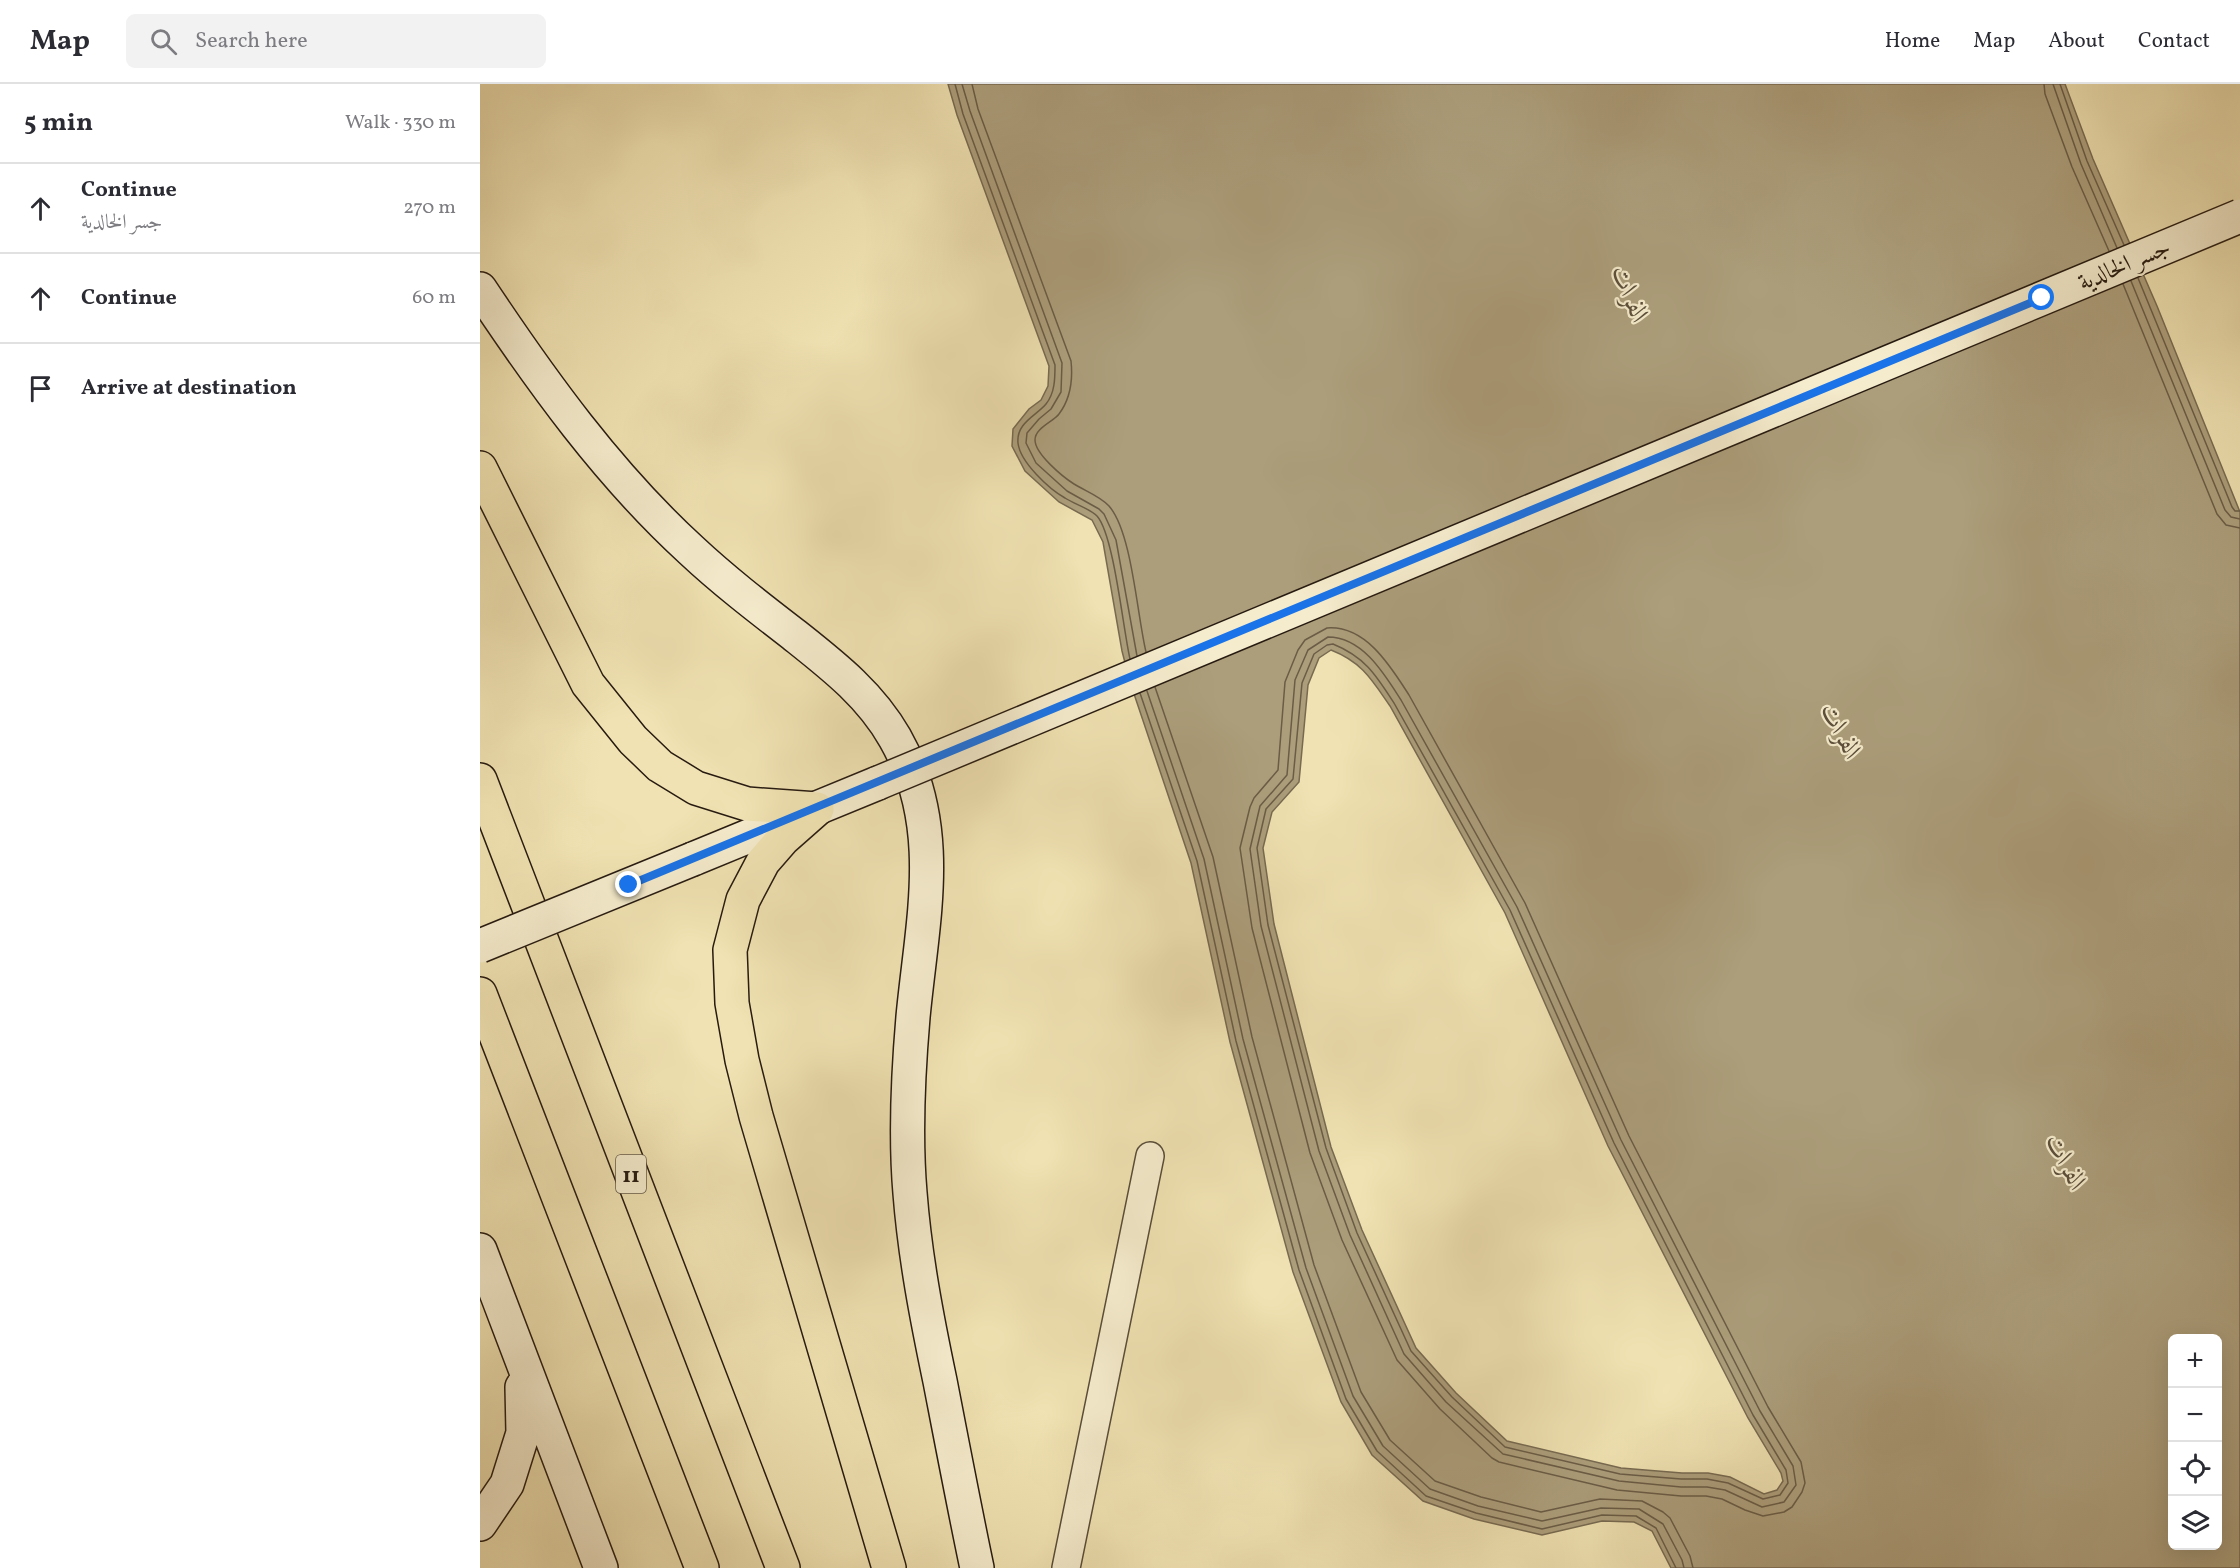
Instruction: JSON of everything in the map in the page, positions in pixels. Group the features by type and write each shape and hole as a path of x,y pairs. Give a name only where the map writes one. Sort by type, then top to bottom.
{"highway":[{"path":"480,468 588,684 633,740 660,766 696,788 747,804 817,809"},
{"name":"11","path":"480,780 783,1568"},
{"path":"817,809 783,839 764,862 743,900 730,950 732,1003 742,1060 756,1116 889,1568"},
{"path":"480,994 702,1568"}],"main road":[{"name":"جسر الخالدية","path":"480,946 817,809 2240,216"},
{"path":"480,289 557,399 643,503 691,550 742,594 850,680 880,716 895,739 911,773 922,809 928,846 927,884 912,1030 908,1110 910,1191 918,1271 976,1568"},
{"path":"480,1250 601,1568"},
{"path":"480,1524 507,1484 523,1433 522,1364"}],"street":[{"path":"1066,1568 1150,1156"}],"water":[{"name":"الفرات","path":"948,84 2065,84 2093,159 2157,306 2240,512 2240,1568 1671,1568 1652,1531 1634,1522 1602,1521 1542,1535 1474,1519 1423,1501 1372,1455 1341,1402 1293,1272 1230,1042 1191,863 1130,682 1122,651 1103,542 1092,520 1059,502 1025,471 1012,446 1013,429 1029,409 1041,400 1048,386 1049,366 957,115","holes":["1331,650 1359,666 1390,706 1505,913 1608,1146 1748,1418 1781,1473 1783,1481 1777,1490 1764,1494 1730,1477 1708,1473 1621,1468 1507,1441 1456,1393 1416,1348 1362,1230 1331,1147 1274,924 1263,848 1272,812 1299,782 1308,685 1319,658"]}],"route":[{"path":"629,885 817,809 2042,298"}]}
